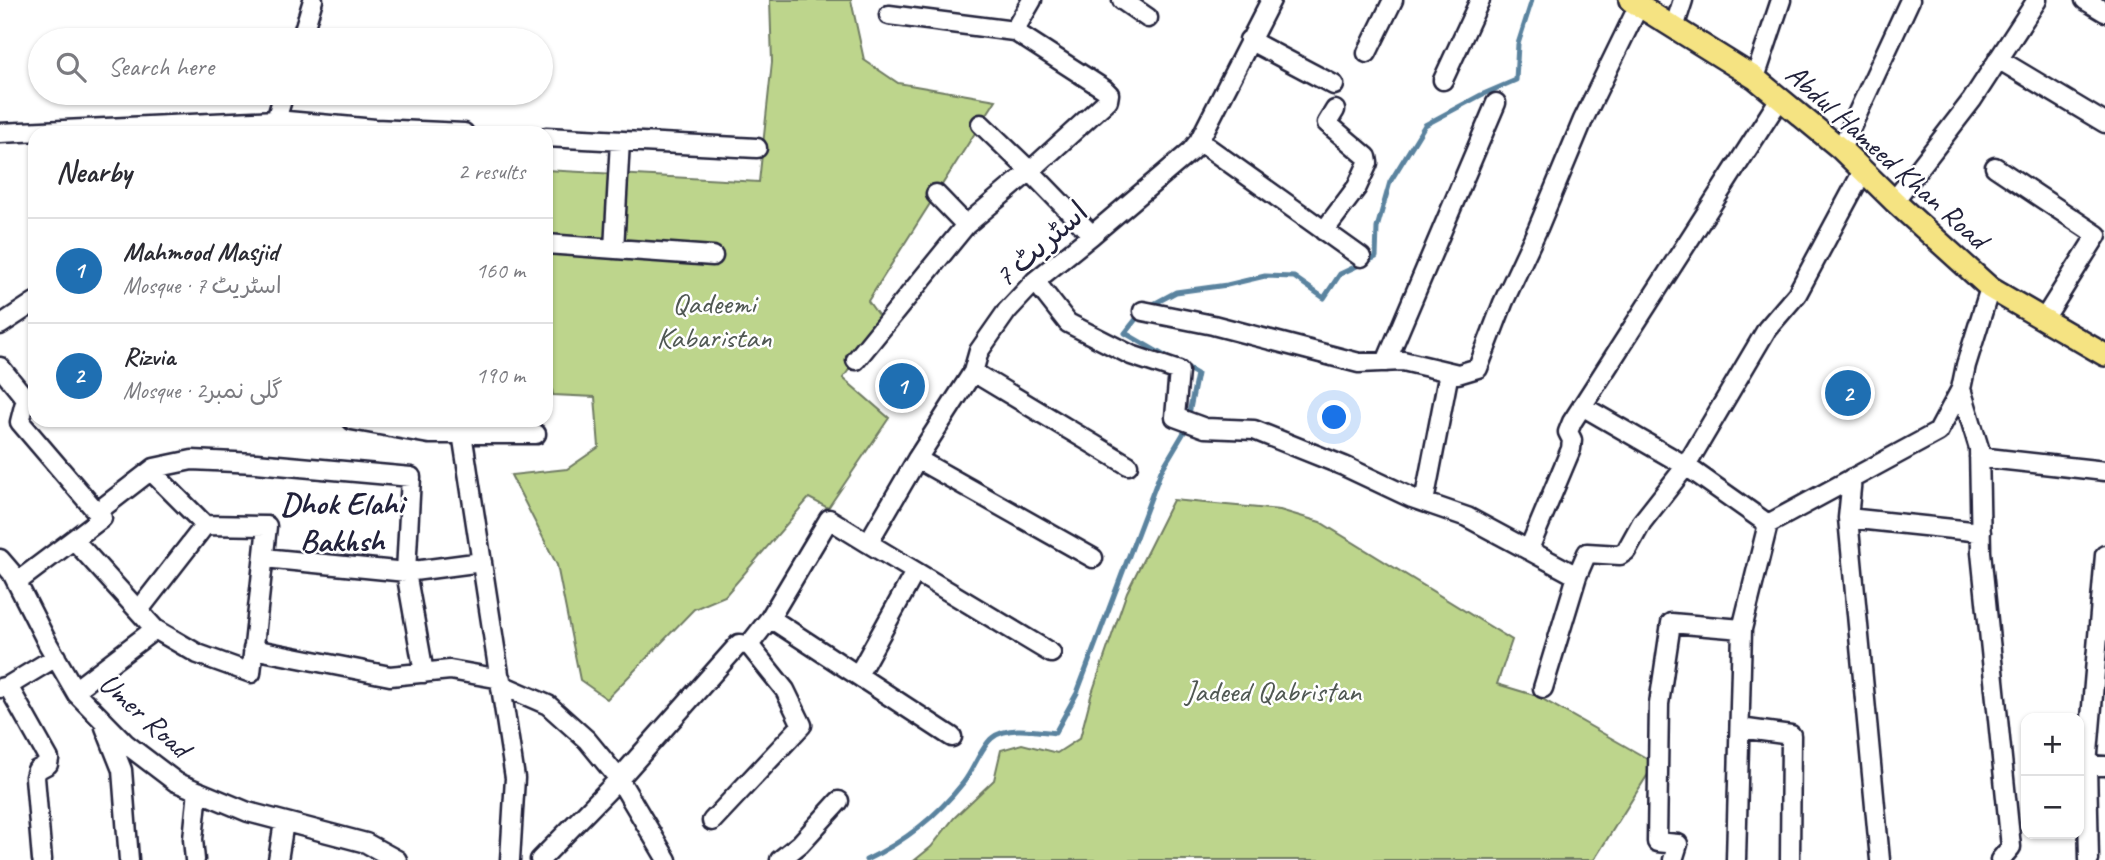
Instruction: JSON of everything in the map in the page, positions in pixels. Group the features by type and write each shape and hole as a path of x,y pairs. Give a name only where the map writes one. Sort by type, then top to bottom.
{"main road":[{"name":"Abdul Hameed Khan Road","path":"1635,3 1755,78 1841,149 1990,288 2105,355"}],"street":[{"path":"305,28 313,0"},
{"path":"1014,31 1032,0"},
{"path":"1122,0 1148,18"},
{"name":"اسٹریٹ 7","path":"868,543 917,458 973,372 979,351 1007,311 1035,281 1191,151 1199,141 1271,0"},
{"path":"1367,53 1393,0"},
{"path":"1443,80 1480,0"},
{"path":"1674,28 1683,0"},
{"path":"1755,78 1781,0"},
{"path":"1841,149 1910,0"},
{"path":"1894,201 1972,100 2037,0"},
{"path":"2085,0 2105,12"},
{"path":"1143,311 1213,325 1359,363 1403,361 1458,374 1478,368 1503,303 1635,3"},
{"path":"856,360 966,225 1108,100 1109,94 1014,31 889,15"},
{"path":"1249,40 1334,85"},
{"path":"1998,59 2105,123"},
{"path":"1529,549 1572,449 1569,428 1779,100"},
{"path":"1386,362 1496,103"},
{"path":"276,120 281,105"},
{"path":"1324,231 1357,187 1368,163 1367,157 1327,123 1335,110"},
{"path":"169,126 276,120 330,126"},
{"path":"982,124 1093,235"},
{"path":"0,133 28,132"},
{"path":"553,137 757,148"},
{"path":"614,249 620,141"},
{"path":"1199,141 1361,257"},
{"path":"1994,167 2097,235 2043,319"},
{"path":"1543,688 1577,576 1587,553 1623,554 1642,522 1686,466 1767,329 1797,294 1863,171"},
{"path":"936,194 966,225"},
{"path":"553,245 713,256"},
{"path":"1035,281 1068,323 1131,355 1180,371 1175,417 1205,428 1254,430 1466,517 1577,576"},
{"path":"1736,860 1742,629 1768,524 1938,432 1961,388 1990,288"},
{"path":"0,325 28,307"},
{"path":"0,367 28,398"},
{"path":"973,372 1128,465"},
{"path":"1424,502 1449,372"},
{"path":"1961,388 1979,448 1981,532 2011,847 2000,860"},
{"path":"17,582 102,518 20,422 24,406 28,404"},
{"path":"1582,406 1686,466 1768,524"},
{"path":"390,427 429,434 461,427 536,434"},
{"path":"461,427 515,778 510,860"},
{"path":"1979,457 2105,471"},
{"path":"917,458 1093,558"},
{"path":"97,512 151,471 192,460 411,477 406,572 424,673"},
{"path":"74,540 155,629 198,654 251,673 267,526 205,525 151,471"},
{"path":"1852,478 1848,518 1880,860"},
{"path":"1848,518 1981,532"},
{"path":"749,645 770,618 829,519 1051,653"},
{"path":"139,610 205,525"},
{"path":"2105,555 2087,765 2089,860 2105,860"},
{"path":"264,558 406,572 482,562"},
{"name":"Umer Road","path":"0,559 17,582 75,690 126,744 156,767 176,782 248,812 366,843 397,860"},
{"path":"858,675 915,572"},
{"path":"770,618 952,737"},
{"path":"1673,860 1678,845 1657,842 1659,704 1671,622 1742,629"},
{"path":"75,690 155,629"},
{"path":"540,860 619,779 739,645 749,645"},
{"path":"712,821 802,725 785,690 749,645"},
{"path":"253,649 390,676 450,670 501,682 548,705 587,740 619,779 667,860"},
{"path":"42,860 35,776 37,770 48,764 49,759 4,687 56,657"},
{"path":"102,719 122,769 129,860"},
{"path":"1740,728 1791,735 1790,860"},
{"path":"2087,765 2105,766"},
{"path":"195,860 193,839 198,791"},
{"path":"780,860 800,845 839,802"},
{"path":"278,860 285,822"}],"green space":[{"name":"Qadeemi Kabaristan","path":"770,0 851,0 864,60 898,83 996,100 868,301 883,322 843,378 889,418 828,508 809,498 725,596 694,609 607,699 580,680 557,565 511,475 567,469 599,447 595,397 553,395 553,170 759,182 772,62"},
{"name":"Jadeed Qabristan","path":"1173,500 1280,510 1320,522 1512,640 1497,684 1537,696 1655,763 1594,860 915,860 931,847 954,818 994,780 1001,750 1022,744 1057,753 1080,738 1091,696 1127,592"}],"waterway":[{"path":"1150,306 1176,292 1227,285 1265,276 1294,277 1324,298 1340,274 1376,257 1377,228 1390,182 1425,125 1516,80 1518,44 1532,0"},
{"path":"1140,314 1125,333 1175,362"},
{"path":"866,860 894,845 931,817 967,778 992,738 1014,730 1055,733 1077,693 1161,471 1186,429 1197,374 1183,366"}],"place":[{"name":"Mahmood Masjid","path":"902,386"},
{"name":"Rizvia","path":"1848,393"}],"district":[{"name":"Dhok Elahi Bakhsh","path":"342,522"}]}
